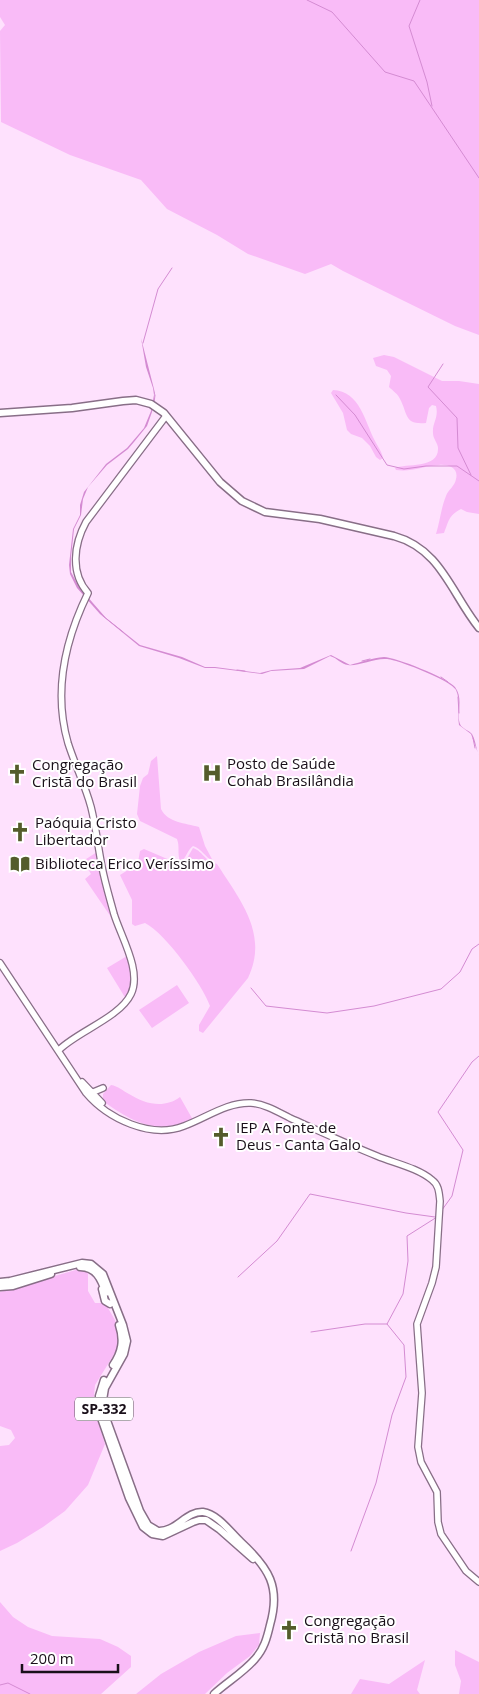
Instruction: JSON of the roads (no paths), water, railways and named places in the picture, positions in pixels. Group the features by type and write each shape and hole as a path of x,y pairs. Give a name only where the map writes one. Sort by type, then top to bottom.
{"main road":[{"path":"0,413 72,408 122,400 136,400 154,406 166,416 220,482 234,495 251,506 273,513 320,520 394,536 422,549 435,561 479,628"},
{"path":"60,1048 87,1026 112,1011 124,1000 132,980 131,970 119,941 99,870 87,806 64,743 58,709 58,676 63,648 70,625 87,592 78,575 75,561 76,549 80,532 86,522 166,416"},
{"path":"0,957 91,1093 122,1119"},
{"path":"0,963 86,1093 117,1118 151,1129 172,1130 231,1106 258,1104 347,1144 414,1170 435,1183 440,1200 438,1256 432,1283 418,1324 422,1393 418,1447 421,1462 437,1492 438,1522 441,1534 466,1571 479,1582"},
{"path":"91,1093 103,1088"},
{"name":"SP-332","path":"0,1282 77,1263 91,1264 100,1270 105,1277 127,1341 124,1354 105,1388 103,1405 110,1432 138,1506 148,1525 158,1531 171,1529 188,1516 199,1512"},
{"name":"SP-332","path":"0,1287 14,1286 78,1267 90,1269 98,1276 105,1301 110,1304 119,1324 122,1341 119,1355 105,1380 99,1396 98,1406 131,1503 143,1527 152,1534 164,1536 199,1520 206,1520 228,1536 268,1574"},
{"path":"186,1525 197,1518 199,1512 209,1514 216,1519 250,1550 266,1569 274,1589 275,1600 272,1618 264,1646 248,1666 214,1694"}],"waterway":[{"path":"307,0 332,12 385,72 414,81 479,178"},
{"path":"420,0 409,26 427,82 432,106"},
{"path":"143,343 158,289 172,268"},
{"path":"443,364 428,387 457,418 458,448 471,475"},
{"path":"154,403 155,395"},
{"path":"336,395 355,415 387,465 404,469 426,466 457,466 479,481"},
{"path":"103,616 123,632"},
{"path":"362,661 370,659"},
{"path":"237,670 245,671"},
{"path":"441,677 448,682"},
{"path":"458,697 459,713"},
{"path":"473,738 475,748"},
{"path":"251,988 266,1006 327,1013 374,1006 441,989 460,972 472,949 479,944"},
{"path":"442,1210 452,1196 463,1150 438,1112 472,1062 479,1056"},
{"path":"238,1277 277,1241 310,1194 435,1217"},
{"path":"351,1551 376,1483 392,1415 406,1377 404,1345 387,1324 403,1294 408,1261 407,1236 437,1217"},
{"path":"311,1332 365,1324 387,1324"},
{"path":"0,1685 8,1683 30,1694"}],"place":[{"name":"Posto de Saúde Cohab Brasilândia","path":"212,773"},
{"name":"Congregação Cristã do Brasil","path":"17,774"},
{"name":"Paóquia Cristo Libertador","path":"20,832"},
{"name":"Biblioteca Erico Veríssimo","path":"20,864"},
{"name":"IEP A Fonte de Deus - Canta Galo","path":"221,1137"},
{"name":"Congregação Cristã no Brasil","path":"289,1630"}]}
